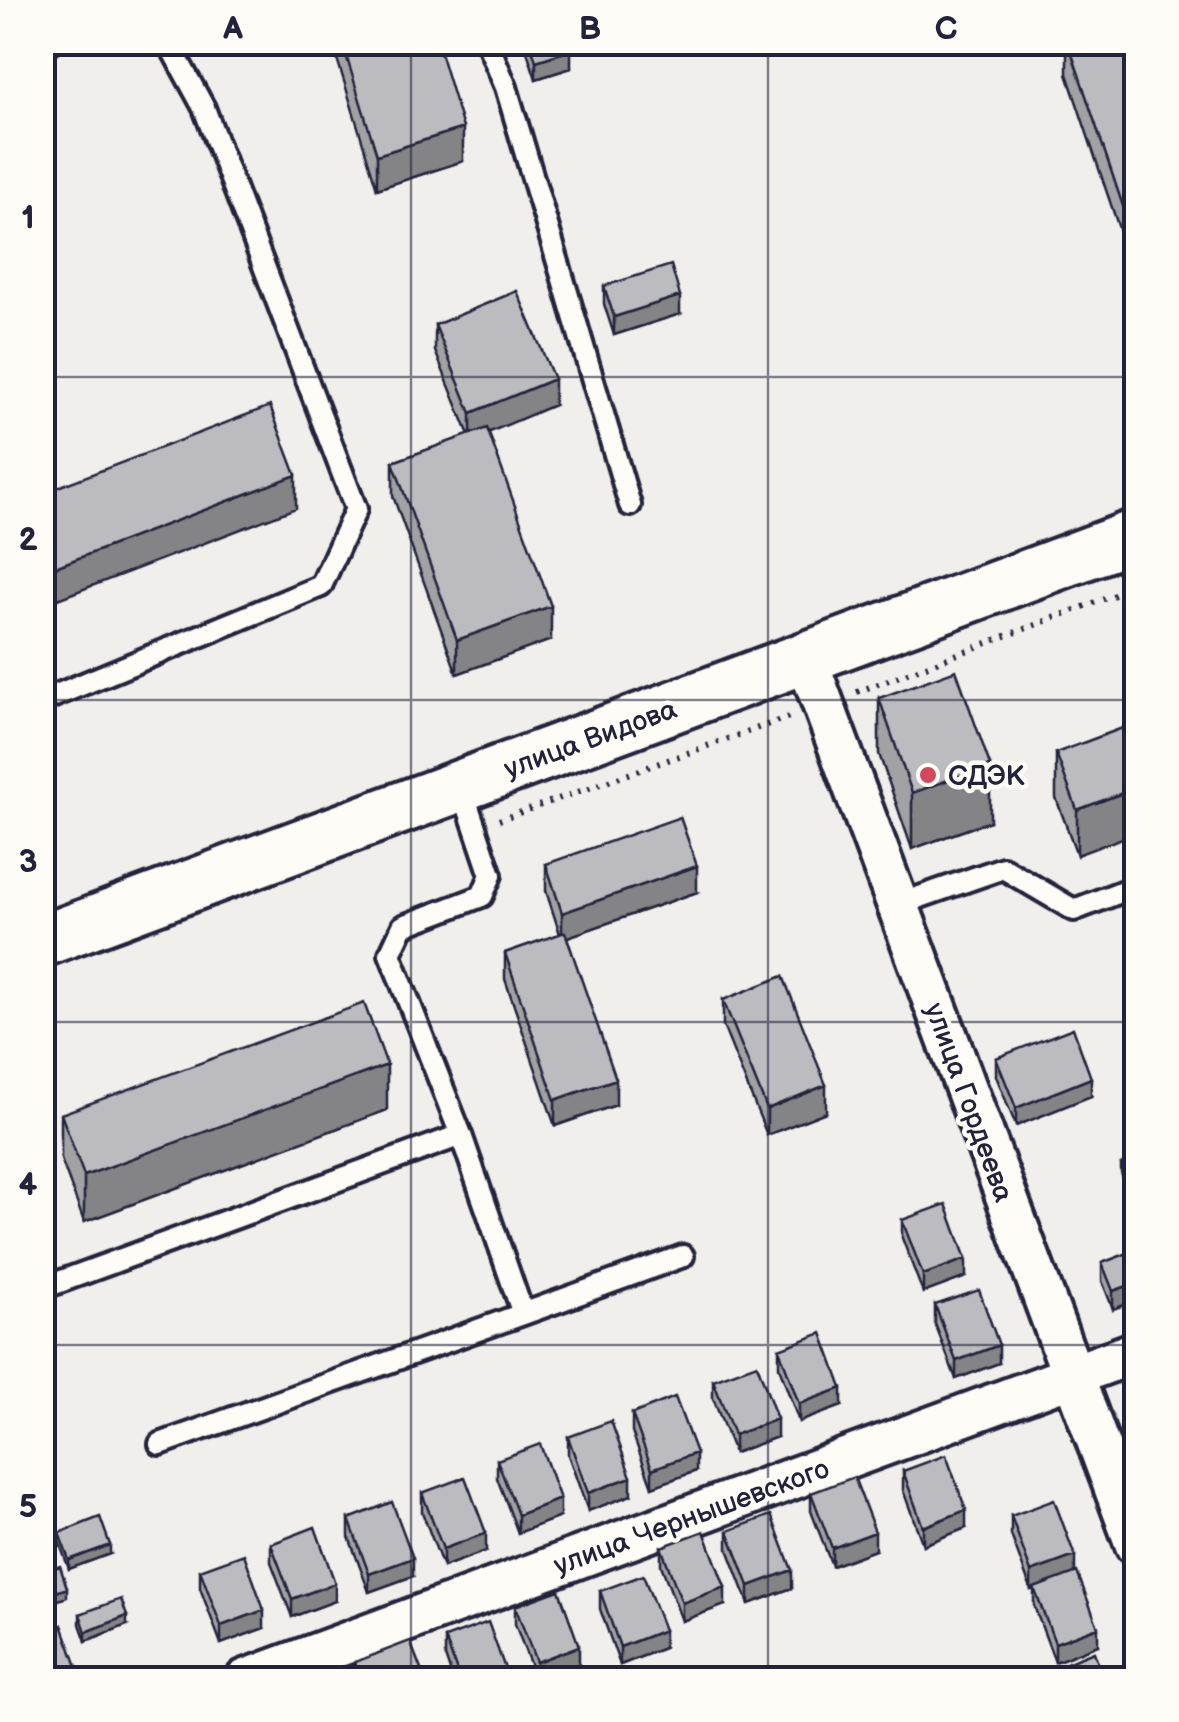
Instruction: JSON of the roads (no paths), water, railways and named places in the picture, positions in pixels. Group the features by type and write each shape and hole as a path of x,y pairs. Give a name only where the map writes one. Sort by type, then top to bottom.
{"street":[{"name":"улица Видова","path":"42,941 468,807 806,658 1136,535"},
{"name":"улица Гордеева","path":"806,658 1136,1545"},
{"name":"улица Чернышевского","path":"246,1680 1136,1352"}],"lane":[{"path":"42,45 51,42"},
{"path":"42,700 321,586 356,509 204,108 168,42"},
{"path":"487,42 506,87 630,505"},
{"path":"468,807 491,875 482,896 403,926 390,954 461,1135 523,1314"},
{"path":"898,906 1003,868 1074,910 1136,886"},
{"path":"42,1280 51,1285 461,1135"},
{"path":"160,1444 683,1256"}],"place":[{"name":"СДЭК","path":"928,775"}]}
